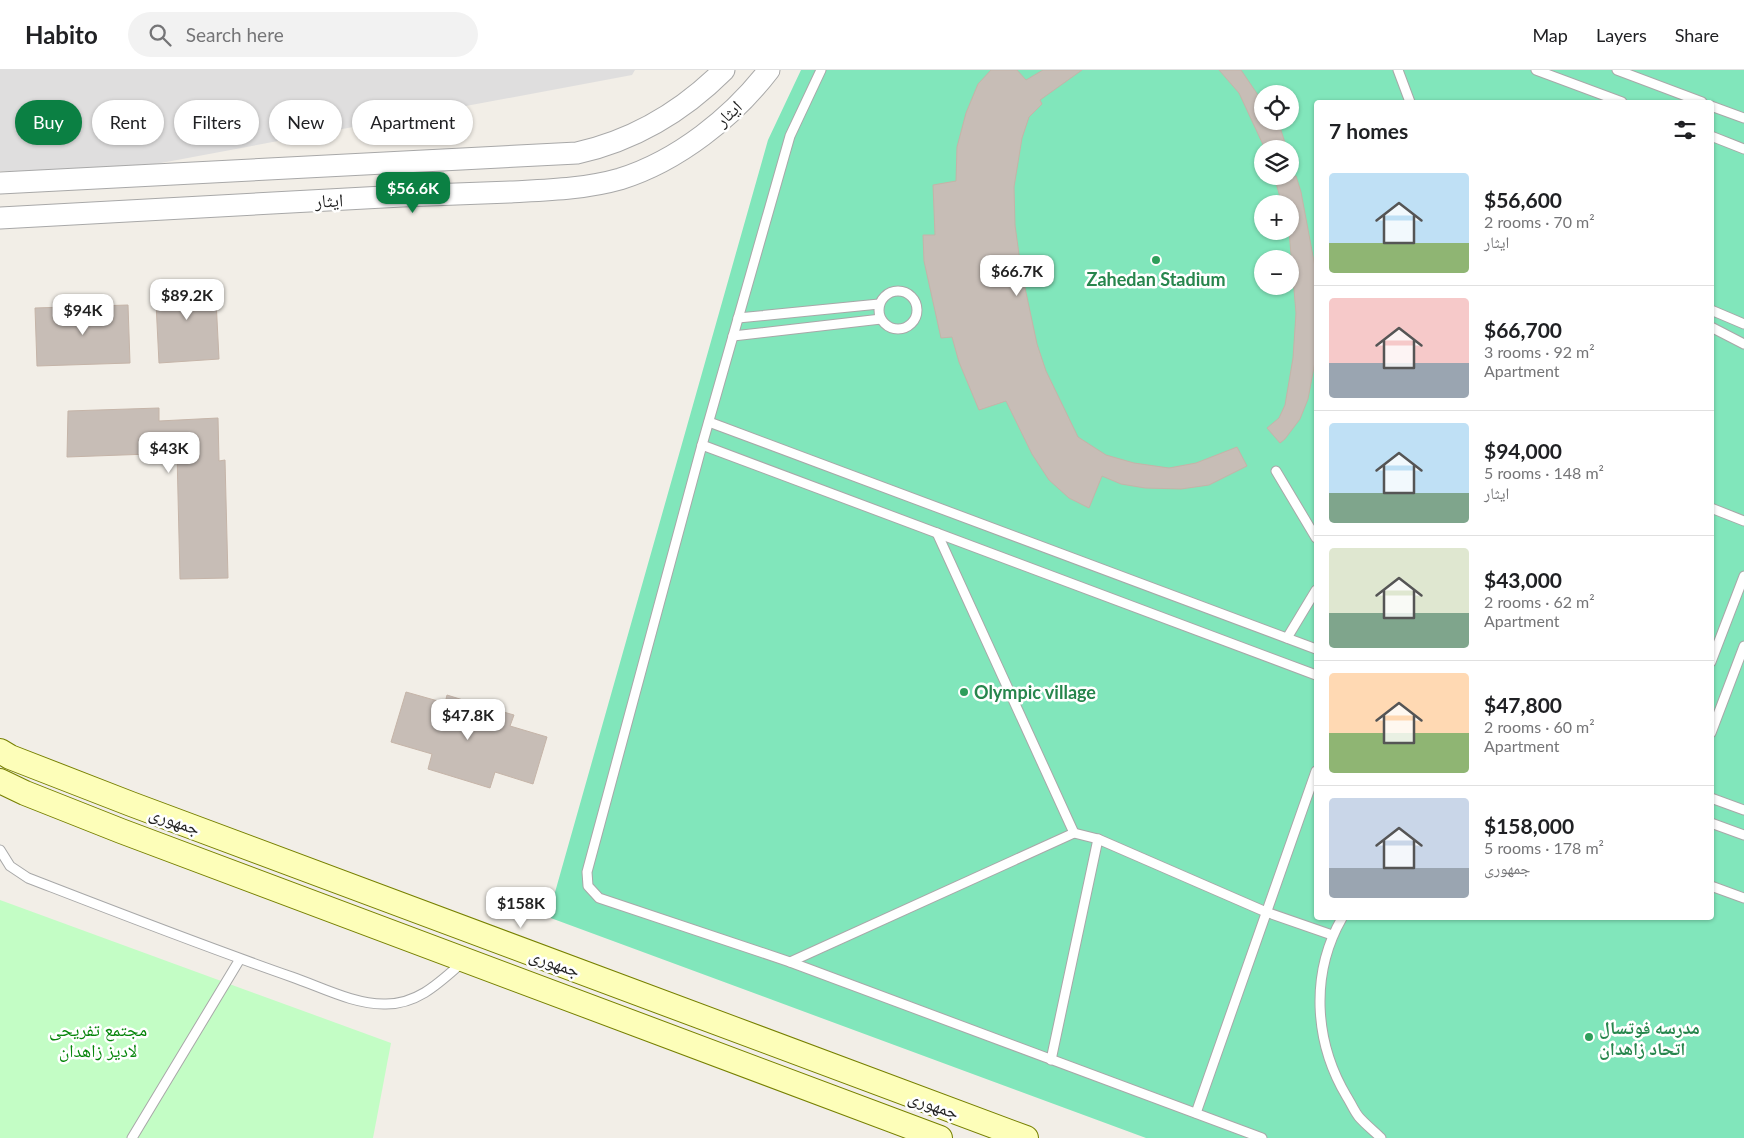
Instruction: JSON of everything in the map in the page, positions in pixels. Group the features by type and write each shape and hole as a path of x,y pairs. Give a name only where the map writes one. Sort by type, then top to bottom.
{"main road":[{"name":"جمهوری","path":"3,767 25,793 121,831 467,959 940,1138"},
{"name":"جمهوری","path":"3,767 1026,1138"}],"street":[{"name":"ایثار","path":"0,182 577,153 605,147 634,136 688,103 724,70"},
{"name":"ایثار","path":"0,218 221,205 522,191 591,185 621,179 681,150 708,132 733,111 769,70"}],"lane":[{"path":"821,70 790,136 738,318 587,872 588,886 599,898 790,962 1262,1138"},
{"path":"1398,70 1409,100"},
{"path":"1536,70 1617,100"},
{"path":"1617,70 1697,100"},
{"path":"1714,107 1744,118"},
{"path":"1714,137 1744,149"},
{"path":"896,290 910,294 917,307 913,322 908,326 893,328 881,319 878,312 882,298 896,290"},
{"path":"738,318 879,304"},
{"path":"1714,311 1744,324"},
{"path":"733,336 881,319"},
{"path":"1714,329 1744,344"},
{"path":"709,422 1314,648"},
{"path":"702,445 1314,674"},
{"path":"1276,471 1314,535"},
{"path":"1714,509 1744,521"},
{"path":"937,533 1074,833"},
{"path":"1714,654 1744,576"},
{"path":"1287,638 1314,593"},
{"path":"1714,725 1744,646"},
{"path":"1196,1113 1314,777"},
{"path":"1714,799 1744,810"},
{"path":"1714,824 1744,835"},
{"path":"790,962 1074,833 1098,839 1266,912 1332,935"},
{"path":"1051,1060 1098,839"},
{"path":"0,850 10,866 28,878 240,959 360,1001 386,1004 410,1001 435,987 467,959"},
{"path":"1714,887 1744,898"},
{"path":"1341,920 1332,935 1320,981 1321,1029 1334,1075 1358,1116 1381,1138"},
{"path":"132,1138 240,959"}],"shaded area":[{"path":"0,70 635,70 632,75 473,105 473,100 352,100 352,127 342,129 342,100 269,100 269,143 259,145 259,100 174,100 174,145 257,145 118,171 0,171"}],"green space":[{"name":"Olympic village","path":"801,70 1744,70 1744,1138 1146,1138 548,917 768,140"},
{"name":"مجتمع تفریحی لادیز زاهدان","path":"0,900 391,1043 373,1138 0,1138"}],"building":[{"path":"991,70 1017,70 1026,80 1043,70 1082,70 1040,100 1042,104 1029,117 1022,138 1014,187 1015,225 1021,269 1037,344 1046,371 1078,437 1106,455 1134,463 1169,468 1196,463 1237,447 1247,466 1209,485 1181,489 1145,488 1121,484 1102,476 1089,508 1069,498 1049,480 1032,454 1006,401 979,410 959,362 952,337 941,338 924,261 923,235 935,235 933,185 956,181 957,147 966,113 978,84"},
{"path":"1219,70 1241,70 1254,89 1254,125 1239,93"},
{"path":"1256,130 1281,130 1284,140 1261,140"},
{"path":"1277,185 1299,185 1314,261 1314,367 1308,399 1300,419 1280,443 1267,428 1279,418 1285,405 1293,358 1296,313 1294,295 1299,295 1299,250 1291,250 1290,240 1299,240 1299,195 1279,195"},
{"path":"215,280 219,359 159,363 155,283"},
{"path":"128,305 130,363 37,366 35,308"},
{"path":"159,408 159,421 218,418 219,461 225,460 228,578 180,579 177,453 67,457 68,411"},
{"path":"406,692 445,703 447,695 463,700 459,711 496,722 500,711 514,715 510,726 547,737 533,784 495,772 490,788 428,769 432,754 391,742"}],"place":[{"name":"Zahedan Stadium","path":"1156,260"},
{"name":"Olympic village","path":"964,692"},
{"name":"مدرسه فوتسال اتحاد زاهدان","path":"1589,1037"}]}
